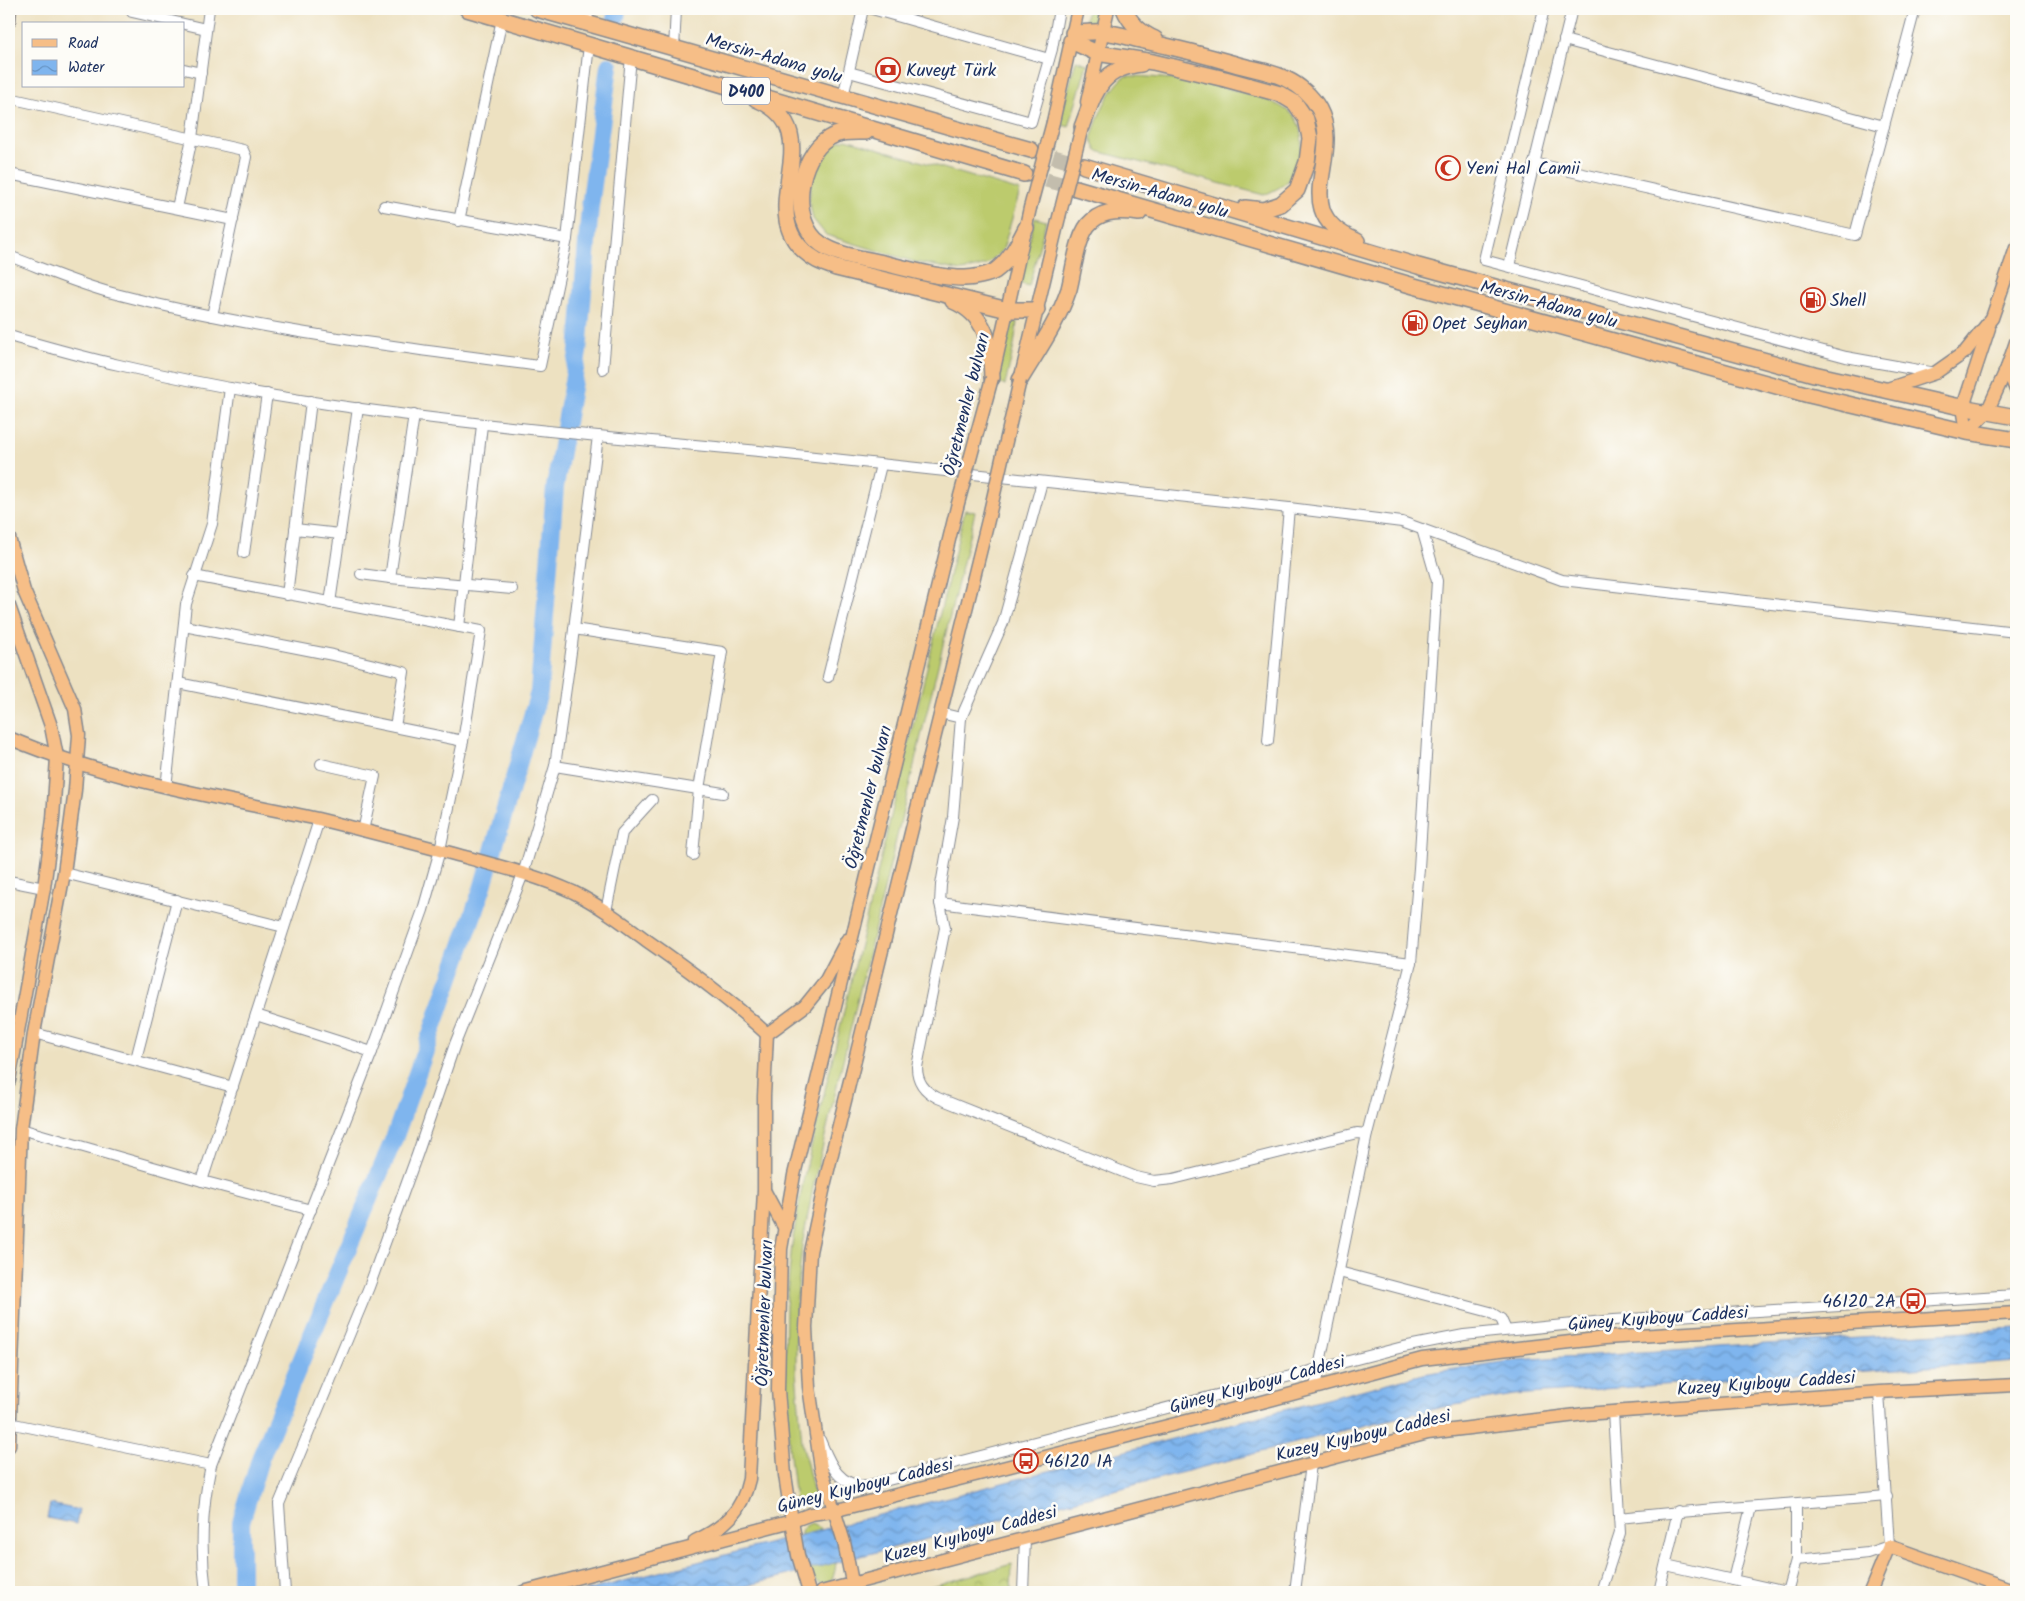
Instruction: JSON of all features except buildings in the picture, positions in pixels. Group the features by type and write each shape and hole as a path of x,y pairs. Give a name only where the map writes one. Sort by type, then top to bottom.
{"highway":[{"name":"D400","path":"467,9 1024,174 867,132 847,132 829,137 814,150 807,166 800,193 801,210 807,229 821,244 844,254 943,277 968,278 994,272 1013,254 1026,228"},
{"name":"Mersin-Adana yolu","path":"537,9 588,16 674,49 1031,150"},
{"path":"1124,9 1129,20 1145,35 1182,50"},
{"path":"1072,37 1103,32 1182,50 1286,78 1304,90 1318,108 1324,121 1327,141 1319,194 1321,209 1330,222 1345,237 1418,266"},
{"path":"1072,37 1097,53 1153,62 1280,94 1295,103 1306,119 1310,138 1307,162 1297,190 1281,204 1263,210 1241,207 1146,185"},
{"path":"638,59 764,102 781,116 791,132 793,147 784,207 789,226 797,243 815,259 836,268 1008,310 1037,310"},
{"path":"1082,127 1096,89 1110,74 1128,65 1153,62"},
{"name":"Mersin-Adana yolu","path":"1084,166 1418,266 1814,374 2016,417"},
{"name":"Mersin-Adana yolu","path":"1076,188 1809,395 1968,432 2016,440"},
{"path":"1020,380 1059,314 1069,288 1081,238 1091,221 1104,214 1120,212 1157,215 1197,223"},
{"path":"926,290 963,305 982,323 990,349 992,378"}],"main road":[{"path":"9,20 10,9"},
{"name":"Öğretmenler bulvarı","path":"808,1592 798,1555 785,1475 778,1390 781,1249 794,1175 957,507 992,378 1030,208 1054,122 1078,9"},
{"path":"853,1587 844,1542 821,1468 809,1387 806,1328 810,1252 824,1182 989,516 1082,127 1108,9"},
{"path":"1968,432 1963,407 2016,248"},
{"path":"1884,390 1935,373 1966,352 1992,318"},
{"path":"1968,432 1987,412 2007,368 2016,342"},
{"path":"2007,368 2016,390"},
{"path":"9,538 24,591 74,709 79,735 78,763 64,873 34,1033 21,1129 9,1446"},
{"path":"9,606 51,726 57,757 53,819 44,888 9,1081"},
{"path":"9,738 57,757 166,788 363,831 511,870 573,892 606,911 730,1000 767,1034"},
{"path":"767,1034 805,1006 826,980 856,922"},
{"path":"663,1555 714,1532 738,1509 746,1494 749,1479 764,1190 764,1096 767,1034"},
{"path":"764,1190 785,1229"},
{"name":"Güney Kıyıboyu Caddesi","path":"523,1592 663,1555 793,1526 811,1514 835,1515 1422,1359 1605,1338 2016,1313"},
{"name":"Kuzey Kıyıboyu Caddesi","path":"821,1592 853,1587 1025,1538 1428,1433 1585,1414 1879,1392 2016,1386"},
{"path":"1870,1592 1889,1546 2016,1591"}],"street":[{"path":"177,208 192,138 209,9"},
{"path":"674,49 676,9"},
{"path":"843,96 864,9"},
{"path":"872,9 1049,59"},
{"path":"849,72 1031,122 1049,59 1060,9"},
{"path":"1544,9 1484,260 1846,357 1935,373"},
{"path":"1509,266 1572,9"},
{"path":"1534,163 1855,235 1915,9"},
{"path":"132,12 176,22"},
{"path":"459,220 502,19"},
{"path":"185,24 206,29"},
{"path":"1564,40 1884,126"},
{"path":"9,256 114,294 212,316 372,343 540,366 567,239 589,44"},
{"path":"604,369 638,59"},
{"path":"185,69 200,73"},
{"path":"9,98 243,150 246,157 212,316"},
{"path":"9,174 233,220"},
{"path":"384,206 567,239"},
{"path":"9,336 119,365 230,388 358,408 482,425 759,451 1289,508 1402,522 1562,580 2016,632"},
{"path":"166,788 186,604 212,524 230,388"},
{"path":"244,553 267,394"},
{"path":"287,595 311,401"},
{"path":"330,603 358,408"},
{"path":"390,578 414,415"},
{"path":"460,627 482,425"},
{"path":"285,1592 279,1504 369,1287 455,1044 523,874 555,766 598,436"},
{"path":"828,677 881,465"},
{"path":"1042,482 1003,623 961,718 953,817 944,866 940,903 945,928 917,1066 919,1081 929,1093 1136,1177 1154,1181 1174,1179 1357,1133 1367,1134"},
{"path":"1268,741 1289,508"},
{"path":"295,528 340,534"},
{"path":"1315,1387 1367,1134 1411,963 1419,868 1437,581 1422,530"},
{"path":"361,574 512,589"},
{"path":"194,576 481,631 445,852 372,1052 211,1465 202,1528 206,1592"},
{"path":"184,626 333,655 404,672 395,727"},
{"path":"574,629 722,652 699,789 693,855"},
{"path":"178,683 463,741"},
{"path":"940,713 961,718"},
{"path":"321,764 375,776 363,831"},
{"path":"555,766 723,793"},
{"path":"606,911 622,833 652,800"},
{"path":"202,1181 319,820"},
{"path":"64,873 284,927"},
{"path":"9,881 44,888"},
{"path":"136,1059 177,900"},
{"path":"940,903 1411,963"},
{"path":"256,1015 372,1052"},
{"path":"34,1033 232,1086"},
{"path":"21,1129 311,1210"},
{"path":"1339,1272 1494,1314 1501,1319 1506,1330"},
{"path":"815,1429 830,1463 844,1481 853,1486 865,1486 1319,1369 1464,1335 1614,1320 2016,1295"},
{"path":"1796,1560 1868,1553 1889,1546 1879,1392"},
{"path":"1601,1592 1620,1533 1613,1412"},
{"path":"9,1423 211,1465"},
{"path":"1294,1592 1311,1464"},
{"path":"1619,1518 1678,1511 1887,1496"},
{"path":"1666,1564 1732,1580 1754,1589 1787,1592 1796,1560 1796,1504"},
{"path":"1732,1580 1751,1507"},
{"path":"1659,1592 1678,1511"},
{"path":"1022,1592 1025,1538"}],"green space":[{"path":"1088,9 1100,9 1096,28 1084,25"},
{"path":"1076,60 1087,64 1069,127 1059,124"},
{"path":"1125,76 1164,78 1214,85 1261,98 1279,106 1293,115 1298,123 1301,134 1301,150 1292,176 1279,188 1264,195 1097,151 1091,139 1097,121 1108,97"},
{"path":"846,139 1020,191 1003,249 987,265 962,271 915,262 826,235 813,219 809,201 812,172 824,147"},
{"path":"1035,218 1046,221 1029,286 1018,283"},
{"path":"1009,320 1017,322 1014,346 1005,385 995,382"},
{"path":"965,510 975,512 814,1183 802,1246 796,1308 796,1371 802,1443 815,1498 795,1500 789,1446 785,1370 786,1306 792,1244 803,1181"},
{"path":"811,1523 828,1537 834,1552 834,1574 828,1583 822,1584 816,1581 803,1556 800,1539 801,1533 806,1525"},
{"path":"1012,1564 1011,1592 910,1592"}],"water":[{"path":"2016,1328 2016,1361 1514,1395 1443,1407 1341,1431 723,1592 582,1592 1423,1374 1516,1360"},
{"path":"50,1504 79,1510 76,1524 47,1518"}],"waterway":[{"path":"616,17 617,9"},
{"path":"241,1592 241,1522 260,1459 395,1136 482,889 539,692 555,487 578,352 590,207 609,66"}],"tunnel":[{"path":"1031,150 1084,166"},
{"path":"1024,174 1076,188"}],"place":[{"name":"Kuveyt Türk","path":"888,70"},
{"name":"Yeni Hal Camii","path":"1448,168"},
{"name":"Shell","path":"1813,300"},
{"name":"Opet Seyhan","path":"1415,323"},
{"name":"46120 2A","path":"1913,1301"},
{"name":"46120 1A","path":"1026,1461"}]}
